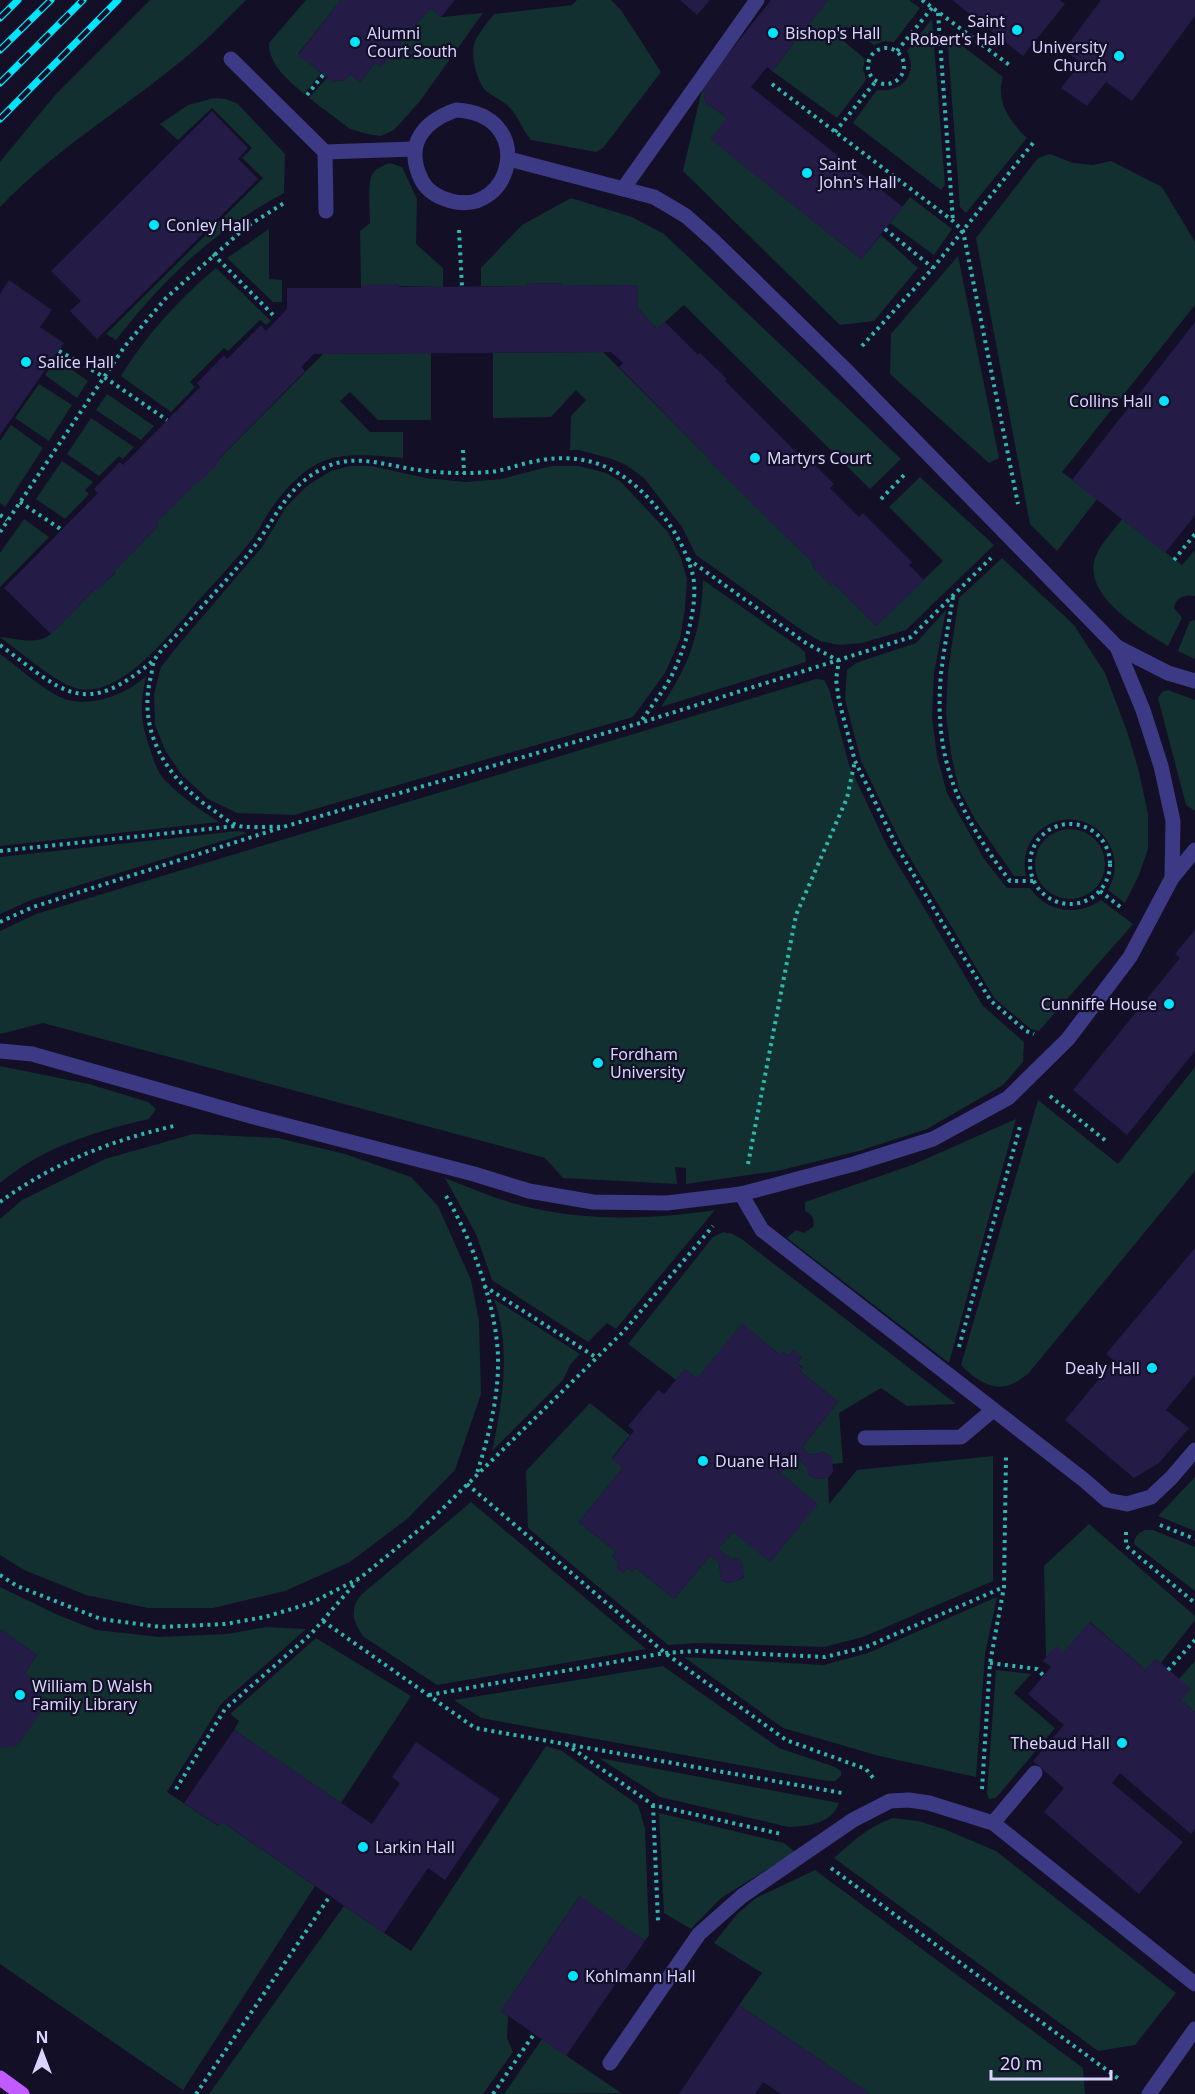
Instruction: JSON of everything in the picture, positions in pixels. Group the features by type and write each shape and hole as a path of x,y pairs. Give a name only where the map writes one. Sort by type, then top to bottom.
{"main road":[{"path":"0,2078 22,2094"}],"lane":[{"path":"623,189 757,0"},
{"path":"231,59 325,153 326,211"},
{"path":"456,110 471,111 487,117 503,135 508,150 508,159 505,175 493,191 479,200 458,203 442,199 423,183 417,168 414,149 428,125 440,116 456,110"},
{"path":"325,153 414,149"},
{"path":"508,159 654,197 686,216 843,367 1117,647 1168,673 1195,681"},
{"path":"1117,647 1143,710 1161,766 1173,821 1172,878"},
{"path":"0,1051 32,1054 529,1191 593,1202 667,1203 741,1194 854,1164 933,1139 1008,1098 1062,1045 1130,957 1172,878 1195,850"},
{"path":"741,1194 762,1230 1107,1500 1126,1504 1151,1497 1195,1450"},
{"path":"865,1438 961,1437 993,1410"},
{"path":"986,1821 1035,1773"},
{"path":"610,2063 699,1934 742,1896 853,1820 890,1801 909,1800 929,1803 986,1821 1195,1984"},
{"path":"1149,2094 1195,2029"}],"path":[{"path":"922,0 1012,67"},
{"path":"897,51 932,8"},
{"path":"939,13 953,221"},
{"path":"885,47 901,54 905,63 902,75 891,84 876,81 871,77 868,66 873,53 885,47"},
{"path":"835,132 876,81"},
{"path":"0,921 33,907 283,827 640,723 839,661 910,636 1023,528 963,231 953,221 772,84"},
{"path":"843,367 933,268 1033,143"},
{"path":"0,532 125,346 166,298 246,227 284,203"},
{"path":"458,203 462,287"},
{"path":"885,230 933,268"},
{"path":"213,254 276,318"},
{"path":"59,351 104,377 167,420"},
{"path":"463,450 464,474"},
{"path":"0,645 56,685 78,695 100,693 132,679 155,660 257,543 290,493 306,478 329,466 372,460 417,470 464,474 498,472 527,462 553,458 579,458 601,464 622,474 651,500 674,530 687,558 693,579 692,608 686,640 670,678 640,723"},
{"path":"880,499 909,470"},
{"path":"20,502 62,530"},
{"path":"0,515 7,520"},
{"path":"1174,560 1195,534"},
{"path":"687,558 806,643 839,661"},
{"path":"954,595 941,674 939,716 944,756 954,790 991,857 1010,881 1033,881"},
{"path":"155,660 147,694 149,726 158,752 173,776 202,803 237,826"},
{"path":"839,661 836,679 839,701 855,761 897,847 991,1001 1026,1032 1062,1045"},
{"path":"176,1789 225,1709 311,1634 360,1578 431,1520 597,1358 624,1331 741,1194 796,915 847,798 855,761"},
{"path":"1060,825 1074,825 1091,831 1105,844 1110,868 1107,881 1090,899 1078,904 1066,904 1052,900 1041,892 1033,881 1029,867 1031,853 1037,841 1047,831 1060,825"},
{"path":"0,851 237,826 283,827"},
{"path":"1036,1070 1043,1090 1106,1141"},
{"path":"951,1377 1023,1115"},
{"path":"0,1202 21,1187 96,1149 179,1125"},
{"path":"426,1161 450,1202 466,1236 493,1317 498,1356 496,1396 490,1434 477,1475"},
{"path":"484,1285 597,1358"},
{"path":"986,1821 990,1664 1004,1587 1005,1462 1010,1423"},
{"path":"467,1484 664,1653 786,1740 866,1768 890,1801"},
{"path":"1126,1504 1126,1546 1195,1603"},
{"path":"0,1575 16,1586 101,1619 161,1627 225,1624 265,1617 311,1603 360,1578"},
{"path":"429,1695 664,1653 697,1651 825,1658 866,1647 1004,1587"},
{"path":"323,1621 475,1728 843,1793"},
{"path":"1168,1670 1195,1640"},
{"path":"990,1664 1037,1669 1044,1676"},
{"path":"566,1744 653,1805 788,1836 1119,2079"},
{"path":"653,1805 658,1921"},
{"path":"195,2094 330,1896"},
{"path":"493,2094 534,2034"}],"green space":[{"path":"150,0 246,0 184,58 50,161 0,207 0,162 56,94"},
{"path":"306,0 341,0 298,54 321,73 304,94 276,65 272,59 269,43"},
{"path":"577,0 611,0 621,10 661,72 603,148 596,152 531,140 512,110 485,90 479,80 474,59 475,41 494,14 572,5"},
{"path":"828,0 909,0 920,8 894,42 884,41 874,45 851,28 845,27 839,33 840,38 865,59 863,69 866,80 837,118 772,71"},
{"path":"430,8 442,17 483,13 420,101 394,130 381,136 350,129 309,98 328,77 333,82 345,80 350,74 360,82 375,63 381,67"},
{"path":"932,19 945,185 941,190 853,123 877,90 894,89 906,81 911,68 907,51"},
{"path":"947,34 1003,77 1001,94 1003,103 1010,118 1027,138 966,213 960,207"},
{"path":"703,85 705,102 727,118 711,139 861,259 881,235 918,268 874,321 840,325 683,171"},
{"path":"214,98 226,99 238,104 285,154 284,193 235,223 192,257 153,296 116,340 106,334 263,178 242,158 252,148 212,108 178,140 160,124 188,105"},
{"path":"1050,154 1073,163 1093,165 1111,161 1162,187 1195,242 1195,305 1062,472 1097,499 1057,551 1030,524 976,238 1038,158"},
{"path":"390,163 402,167 417,199 416,244 443,268 443,287 361,285 360,231 370,223 371,177 376,170"},
{"path":"910,197 952,229 934,255 890,223"},
{"path":"571,198 632,217 664,234 901,459 870,489 684,305 657,329 638,308 637,285 563,286 563,283 481,286 481,268 522,225"},
{"path":"269,229 269,279 282,280 282,302 273,302 227,258"},
{"path":"958,256 999,458 989,463 890,374 891,334"},
{"path":"216,268 271,321 266,325 260,320 228,351 224,348 190,382 195,387 171,412 121,376 141,346 164,318"},
{"path":"603,352 814,564 812,566 831,585 833,583 876,626 943,561 889,507 920,477 994,545 906,630 862,643 839,645 820,641 696,555 682,527 644,478 626,465 612,459 579,450 570,450 571,416 586,400 576,390 551,417 493,418 493,353"},
{"path":"431,353 431,420 378,420 350,392 340,401 370,432 403,432 403,458 344,456 326,460 308,469 292,483 252,539 161,644 127,674 110,684 92,689 75,688 47,673 0,637 39,640 51,634 96,588 98,589 115,573 114,571 158,526 156,523 323,354"},
{"path":"56,359 88,381 77,398 45,375"},
{"path":"39,384 72,405 49,441 15,418"},
{"path":"107,394 154,426 141,440 96,410"},
{"path":"91,418 134,447 123,459 119,456 99,476 67,454"},
{"path":"11,425 43,448 5,507 0,503 0,441"},
{"path":"62,461 93,482 85,490 89,494 65,519 36,499"},
{"path":"350,466 371,466 426,478 466,482 501,479 551,466 579,466 606,473 620,481 668,532 681,558 687,579 680,639 665,673 633,717 294,815 237,813 208,799 181,774 165,750 155,725 154,694 161,667 262,547 286,507 308,485 331,471"},
{"path":"24,519 49,537 0,587 0,553"},
{"path":"1122,519 1182,565 1195,550 1195,596 1182,597 1175,604 1174,608 1182,618 1168,646 1131,622 1107,601 1094,576 1094,562 1098,551"},
{"path":"1002,558 1074,625 1105,673 1128,734 1148,814 1148,849 1139,875 1125,903 1108,890 1114,871 1112,850 1101,833 1088,823 1072,819 1056,821 1042,828 1031,840 1025,856 1026,876 1014,876 976,821 959,789 951,754 946,714 948,671 959,598"},
{"path":"703,580 799,647 805,652 806,662 661,707 680,676 692,647 700,616"},
{"path":"946,610 934,673 932,717 937,756 947,793 984,859 1007,888 1030,888 1044,902 1062,909 1082,909 1101,900 1133,924 1039,1031 1031,1029 995,999 901,843 861,761 845,699 847,670 856,663 916,643"},
{"path":"1195,620 1195,659 1178,651 1190,621"},
{"path":"0,654 49,691 67,700 79,702 116,695 146,676 142,705 143,721 158,771 192,804 219,822 0,846"},
{"path":"816,679 824,680 829,689 849,765 887,846 983,1006 1024,1042 1023,1062 1003,1085 927,1129 859,1151 777,1171 686,1184 686,1168 675,1167 677,1184 563,1178 545,1158 43,1023 0,1034 0,931 36,914"},
{"path":"1168,690 1195,700 1195,811 1186,805 1158,698 1162,692"},
{"path":"1070,829 1083,832 1095,839 1102,851 1105,864 1102,877 1095,889 1083,896 1070,899 1057,896 1045,889 1038,877 1035,864 1038,851 1045,839 1057,832"},
{"path":"238,831 248,833 31,900 0,914 0,857"},
{"path":"0,1066 89,1084 148,1102 156,1109 149,1119 90,1135 52,1150 17,1170 0,1183"},
{"path":"1195,1067 1195,1171 1028,1374 1016,1382 997,1387 984,1383 972,1375 961,1365 1038,1100 1118,1164"},
{"path":"1016,1119 949,1363 787,1238 796,1230 804,1233 813,1227 812,1217 805,1211 805,1202 912,1165"},
{"path":"193,1134 278,1138 345,1154 411,1177 438,1206 471,1280 479,1321 481,1394 455,1470 407,1519 350,1562 285,1591 213,1608 148,1608 86,1595 24,1570 0,1555 0,1219 22,1200 105,1159"},
{"path":"445,1178 490,1196 558,1213 603,1217 649,1217 715,1210 616,1329 607,1323 588,1342 492,1280 476,1234"},
{"path":"723,1232 733,1234 743,1240 956,1404 907,1406 881,1388 839,1413 843,1463 832,1464 832,1458 824,1452 810,1455 802,1447 838,1402 800,1371 803,1367 797,1363 802,1357 793,1350 789,1356 784,1352 780,1355 742,1324 697,1379 685,1369 676,1380 628,1344 713,1237"},
{"path":"494,1299 580,1354 570,1365 563,1380 492,1451 504,1375 502,1337"},
{"path":"590,1403 630,1435 612,1458 623,1468 579,1522 616,1552 612,1557 619,1562 616,1567 623,1573 627,1568 632,1572 636,1568 674,1599 710,1556 719,1562 721,1580 726,1583 744,1577 742,1562 738,1558 731,1559 718,1549 733,1532 771,1561 817,1504 780,1473 795,1456 807,1467 808,1474 815,1479 828,1478 829,1504 857,1470 993,1456 993,1581 863,1637 824,1647 699,1643 668,1645 528,1528 526,1471"},
{"path":"1195,1477 1195,1531 1158,1516"},
{"path":"471,1502 646,1649 437,1685 364,1637 357,1627 354,1616 355,1606 361,1595"},
{"path":"1089,1524 1195,1616 1195,1620 1161,1663 1155,1659 1146,1670 1090,1622 1064,1652 1046,1657 1044,1566"},
{"path":"1145,1530 1153,1530 1195,1547 1195,1591 1134,1544 1137,1535"},
{"path":"0,1587 58,1615 96,1630 160,1637 227,1634 266,1627 306,1629 221,1704 167,1792 218,1826 222,1822 315,1886 183,2090 0,1964 0,1748 43,1709 37,1682 25,1673 37,1655 0,1629"},
{"path":"997,1597 985,1654 976,1777 879,1756 783,1728 684,1657 824,1665 868,1653"},
{"path":"316,1638 411,1696 341,1803 234,1730 239,1721 230,1714"},
{"path":"1195,1661 1195,1712 1181,1700 1179,1679"},
{"path":"663,1666 779,1748 835,1767 841,1771 841,1776 835,1781 827,1781 481,1718 454,1700"},
{"path":"996,1670 1031,1674 1014,1693 1055,1728 996,1798 989,1799 987,1793"},
{"path":"546,1746 562,1751 638,1805 645,1828 649,1935 645,1941 579,1897 501,2011 508,2016 507,2038 513,2052 483,2094 209,2094 344,1906 411,1951"},
{"path":"599,1758 839,1803 825,1820 812,1825 789,1827 660,1797"},
{"path":"659,1813 784,1843 795,1852 721,1898 691,1929 664,1913"},
{"path":"893,1818 918,1821 944,1829 996,1851 1176,1993 1135,2045 1098,2051 834,1858 869,1830"},
{"path":"815,1870 1083,2068 1085,2094 870,2094 739,2005 762,1973 714,1943 737,1914 756,1898"},
{"path":"542,2039 621,2093 504,2094"}],"building":[{"name":"Alumni Court South","path":"341,0 455,0 441,17 430,8 381,67 375,63 360,82 350,74 345,80 333,82 298,55"},
{"path":"680,0 710,0 697,15"},
{"name":"Saint John's Hall","path":"771,0 828,0 772,71 767,67 751,87 903,207 861,259 710,139 727,118 705,102 703,85"},
{"name":"Saint Robert's Hall","path":"952,0 1060,0 1065,4 1023,56"},
{"name":"University Church","path":"1101,0 1195,0 1195,16 1132,101 1106,82 1087,106 1061,88 1081,63 1064,50"},
{"name":"Conley Hall","path":"212,111 248,148 238,159 258,179 97,339 70,311 81,301 51,271"},
{"name":"Salice Hall","path":"9,280 52,310 40,327 64,343 0,435 0,294"},
{"name":"Martyrs Court","path":"563,283 563,286 637,285 638,308 657,329 664,321 698,355 700,353 803,459 806,456 834,484 830,488 859,517 863,513 912,562 909,565 924,580 876,626 833,583 831,585 812,566 814,564 707,459 709,458 619,367 623,363 611,352 314,354 301,367 305,371 217,461 219,463 156,523 158,526 98,590 96,588 51,634 4,588 98,493 94,489 120,462 123,465 200,387 197,383 224,355 227,359 261,325 266,331 287,309 287,288 361,288 361,285 399,284 399,287 526,286 526,284"},
{"name":"Collins Hall","path":"1195,322 1195,515 1165,553 1072,480"},
{"name":"Cunniffe House","path":"1195,930 1195,1051 1127,1135 1073,1090 1180,958 1175,954"},
{"name":"Dealy Hall","path":"1195,1248 1195,1375 1166,1410 1189,1428 1159,1463 1134,1478 1065,1420 1114,1361 1106,1354"},
{"name":"Duane Hall","path":"742,1323 780,1355 783,1351 789,1356 793,1349 802,1357 797,1363 803,1368 800,1371 838,1402 802,1447 810,1455 824,1452 832,1458 833,1472 828,1478 815,1479 807,1474 807,1467 795,1456 780,1473 818,1504 770,1562 733,1532 718,1549 731,1559 738,1558 742,1562 744,1576 740,1580 726,1583 721,1580 719,1562 710,1556 674,1599 636,1568 632,1572 627,1568 623,1573 615,1567 619,1562 612,1557 616,1552 579,1522 623,1468 612,1459 634,1431 628,1426 658,1390 664,1394 685,1369 697,1379"},
{"name":"Thebaud Hall","path":"1089,1622 1146,1670 1155,1659 1191,1689 1181,1700 1195,1712 1195,1829 1191,1834 1120,1773 1112,1783 1183,1842 1139,1894 1044,1812 1064,1788 1033,1761 1064,1725 1028,1694 1051,1667 1043,1661 1046,1657 1056,1646 1064,1652"},
{"name":"William D Walsh Family Library","path":"0,1629 37,1655 25,1673 37,1682 43,1709 17,1746 0,1748"},
{"name":"Larkin Hall","path":"234,1730 372,1824 400,1783 392,1777 416,1742 500,1799 445,1880 428,1868 384,1933 222,1822 219,1826 184,1803"},
{"name":"Kohlmann Hall","path":"580,1896 645,1941 566,2056 501,2011"},
{"path":"739,2005 870,2094 781,2094 763,2082 755,2094 679,2094"}],"railway":[{"path":"0,18 18,0"},
{"path":"0,50 51,0"},
{"path":"0,83 83,0"},
{"path":"0,119 118,0"}],"place":[{"name":"Saint Robert's Hall","path":"1017,30"},
{"name":"Bishop's Hall","path":"773,33"},
{"name":"Alumni Court South","path":"355,42"},
{"name":"University Church","path":"1119,56"},
{"name":"Saint John's Hall","path":"807,173"},
{"name":"Conley Hall","path":"154,225"},
{"name":"Salice Hall","path":"26,362"},
{"name":"Collins Hall","path":"1164,401"},
{"name":"Martyrs Court","path":"755,458"},
{"name":"Cunniffe House","path":"1169,1004"},
{"name":"Fordham University","path":"598,1063"},
{"name":"Dealy Hall","path":"1152,1368"},
{"name":"Duane Hall","path":"703,1461"},
{"name":"William D Walsh Family Library","path":"20,1695"},
{"name":"Thebaud Hall","path":"1122,1743"},
{"name":"Larkin Hall","path":"363,1847"},
{"name":"Kohlmann Hall","path":"573,1976"}]}
